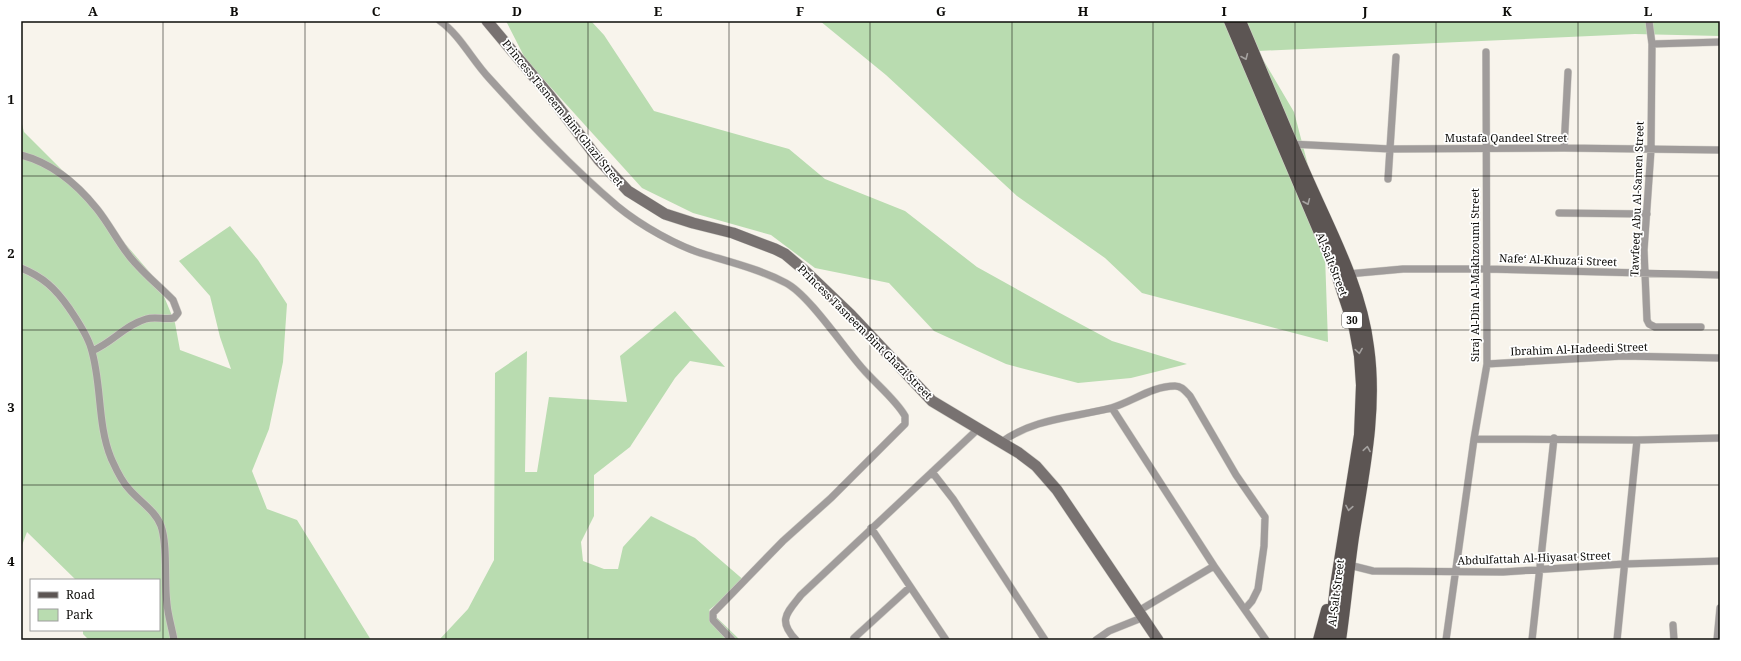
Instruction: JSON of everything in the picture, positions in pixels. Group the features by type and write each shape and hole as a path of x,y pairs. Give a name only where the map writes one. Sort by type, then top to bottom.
{"main road":[{"name":"Princess Tasneem Bint Ghazi Street","path":"487,21 550,96 599,160 628,191 665,214 733,233 785,254 804,270 851,316 922,392 942,407 1019,453 1036,466 1057,490 1142,613 1158,640"},
{"name":"Al-Salt Street","path":"1230,21 1335,268 1355,329 1361,370 1362,416 1355,474 1336,586 1330,640"},
{"name":"Al-Salt Street","path":"1240,21 1348,274 1358,301 1366,334 1370,362 1372,398 1368,443 1349,565 1340,640"},
{"path":"1319,640 1329,604 1336,586"},
{"path":"1345,599 1346,640"}],"street":[{"path":"440,21 457,38 488,77 590,182 619,207 649,228 681,245 706,255 727,260 787,284 808,303 848,352 905,416 905,424 899,431 878,450 831,498 783,540 713,613 713,620 732,640"},
{"name":"Tawfeeq Abu Al-Samen Street","path":"1649,21 1652,44 1651,150 1644,274 1647,320 1649,324 1655,327 1701,327"},
{"path":"1652,44 1720,42"},
{"name":"Siraj Al-Din Al-Makhzoumi Street","path":"1446,640 1474,439 1487,364 1486,52"},
{"path":"1388,179 1396,57"},
{"path":"1564,148 1568,72"},
{"name":"Mustafa Qandeel Street","path":"1292,144 1390,149 1564,148 1720,150"},
{"path":"21,155 36,159 53,168 82,192 98,210 129,256 173,300 178,309 178,312 174,318 147,318 139,321 120,332 102,347 92,351"},
{"path":"1559,213 1647,214"},
{"path":"21,268 38,275 58,293 84,333 92,351 104,430 111,457 122,480 157,518 161,525 164,539 167,605 174,640"},
{"name":"Nafe‘ Al-Khuza‘i Street","path":"1348,274 1403,269 1487,269 1644,274 1720,274"},
{"name":"Ibrahim Al-Hadeedi Street","path":"1487,364 1623,356 1720,358"},
{"path":"1000,443 1014,433 1040,422 1112,408 1167,387 1179,386 1190,396 1236,476 1265,517 1264,540 1258,589 1252,602 1245,610"},
{"path":"1112,408 1214,566 1266,640"},
{"path":"796,640 785,625 785,618 801,595 978,429"},
{"path":"1532,640 1554,438"},
{"path":"1474,439 1554,438 1637,440 1720,438"},
{"path":"1617,640 1637,440"},
{"path":"932,472 953,499 1045,640"},
{"path":"871,528 946,640"},
{"name":"Abdulfattah Al-Hiyasat Street","path":"1349,565 1374,571 1456,572 1540,570 1624,564 1720,561"},
{"path":"1096,640 1142,613 1214,566"},
{"path":"854,638 910,587"},
{"path":"1717,640 1720,608"},
{"path":"1673,625 1674,640"}],"green space":[{"path":"506,21 591,21 604,35 654,111 789,149 825,179 905,211 977,267 1058,312 1112,341 1187,364 1131,378 1078,383 1006,364 934,331 889,283 815,268 771,235 693,213 642,188 526,60"},
{"path":"820,21 1720,21 1720,36 1635,34 1258,51 1294,112 1324,226 1328,342 1142,293 1105,258 1017,196 886,75"},
{"path":"21,120 24,132 61,169 158,282 175,323 180,350 231,369 220,337 210,296 179,261 230,226 258,260 287,304 283,362 269,429 252,471 267,509 297,520 371,640 89,640 83,634 83,631 160,631 160,579 75,579 27,532 21,548"},
{"path":"675,311 725,367 690,361 675,378 630,447 594,475 594,516 581,542 583,561 604,569 618,569 623,547 651,516 695,538 746,582 709,610 740,640 439,640 468,609 494,560 495,373 527,351 525,472 537,472 549,397 627,402 620,356"}]}
